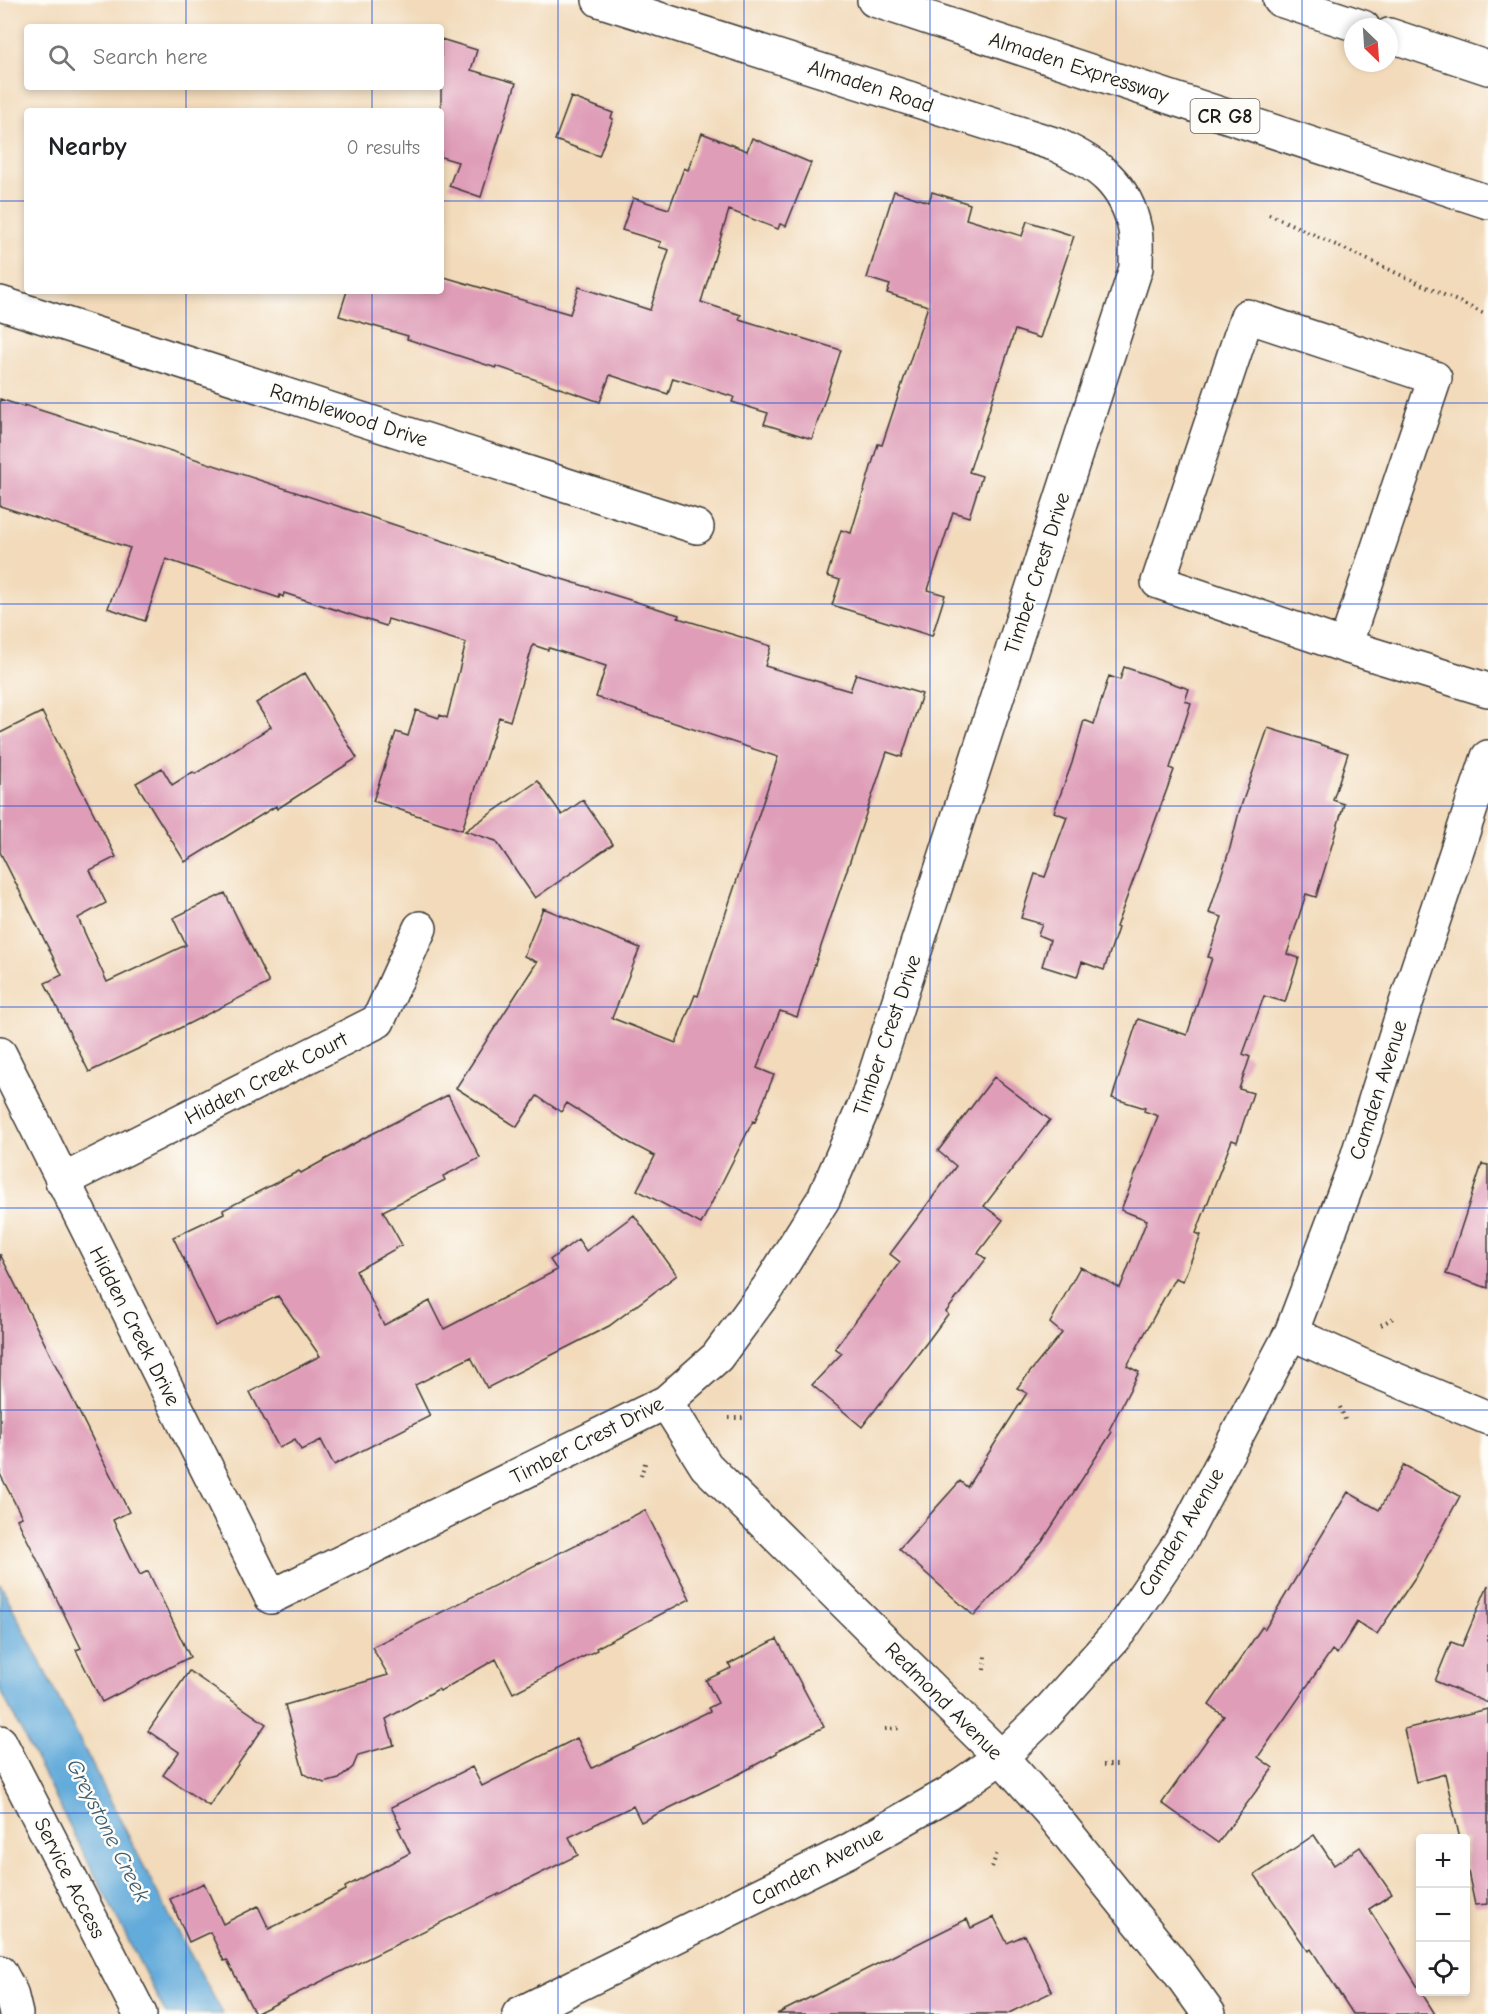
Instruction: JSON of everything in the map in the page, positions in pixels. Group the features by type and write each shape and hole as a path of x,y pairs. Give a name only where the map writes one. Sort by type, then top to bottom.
{"street":[{"name":"Almaden Road","path":"599,0 1057,145 1083,157 1109,176 1126,200"},
{"name":"Almaden Expressway","path":"874,0 1488,202"},
{"path":"1299,3 1344,20"},
{"path":"1398,38 1488,68"},
{"name":"Timber Crest Drive","path":"271,1597 666,1402 717,1358 768,1288 824,1198 867,1099 1136,268 1135,231 1126,200"},
{"name":"Ramblewood Drive","path":"0,303 697,527"},
{"path":"1345,646 1434,378 1247,316 1158,582 1345,646 1488,690"},
{"name":"Camden Avenue","path":"519,2014 848,1851 948,1794 1001,1757 1046,1714 1120,1630 1180,1540 1291,1333 1353,1170 1488,757"},
{"name":"Hidden Creek Court","path":"62,1181 378,1021 420,928"},
{"name":"Hidden Creek Drive","path":"0,1054 271,1597"},
{"path":"1291,1333 1488,1418"},
{"name":"Redmond Avenue","path":"666,1402 706,1466 1001,1757 1066,1831 1176,1968 1209,2014"},
{"name":"Service Access","path":"0,1742 140,2014"},
{"path":"0,1972 11,1993 16,2014"}],"path":[{"path":"1269,214 1483,313"},
{"path":"1381,1325 1395,1317"},
{"path":"1340,1407 1346,1422"},
{"path":"729,1418 743,1418"},
{"path":"640,1476 646,1460"},
{"path":"984,1670 985,1656"},
{"path":"885,1729 902,1728"},
{"path":"1102,1765 1117,1765"},
{"path":"992,1867 997,1853"}],"water":[{"name":"Greystone Creek","path":"0,1583 163,1904 223,2014 166,2014 0,1689"}],"building":[{"path":"444,40 477,50 471,70 516,83 481,197 449,186 458,162 444,158 444,108 441,108 441,90 444,90"},
{"path":"571,97 613,113 611,118 613,119 599,156 555,140"},
{"path":"702,133 747,151 752,138 811,163 786,226 780,224 778,229 729,210 701,302 741,315 739,319 841,350 812,439 764,424 768,413 732,402 734,397 673,378 668,394 610,375 600,402 496,366 496,368 407,339 408,336 339,316 346,294 444,294 444,277 570,314 579,287 650,310 669,250 659,247 661,242 622,230 633,198 669,209 684,168 688,170"},
{"path":"894,191 929,202 932,192 970,204 966,219 1022,236 1027,221 1074,236 1040,338 1015,330 969,472 982,476 969,517 953,512 928,590 945,595 932,636 832,605 840,580 827,576 841,530 851,533 878,444 882,445 928,306 887,293 890,285 867,278"},
{"path":"0,399 129,437 516,565 679,615 678,618 771,646 765,666 850,691 856,674 922,694 902,757 887,752 797,1017 780,1011 757,1068 774,1075 755,1122 753,1121 701,1224 637,1190 655,1156 567,1103 561,1112 537,1096 517,1127 456,1088 537,962 524,956 543,908 640,948 612,1018 676,1043 695,995 698,996 778,757 596,697 606,666 533,645 510,721 499,717 462,830 373,801 396,732 408,736 416,710 439,718 440,715 447,718 466,643 388,619 386,626 284,593 283,597 280,595 279,598 166,559 145,621 108,608 130,548 0,506"},
{"path":"1124,667 1189,689 1185,701 1191,703 1170,768 1174,770 1116,927 1118,928 1104,970 1082,962 1077,977 1042,966 1050,940 1038,935 1042,924 1021,918 1035,874 1045,877 1067,817 1054,812 1072,763 1084,720 1094,724 1109,676 1120,680"},
{"path":"305,673 357,758 277,809 276,806 185,862 136,783 162,768 172,785 193,772 195,774 271,727 256,703"},
{"path":"42,712 116,857 90,870 106,903 78,918 107,982 186,945 173,918 225,893 269,983 174,1032 89,1072 45,983 62,975 0,852 0,733"},
{"path":"1268,728 1348,753 1333,800 1344,804 1329,855 1316,897 1306,894 1287,954 1299,958 1285,1002 1264,996 1243,1054 1250,1057 1239,1089 1253,1093 1237,1142 1232,1140 1196,1233 1201,1235 1183,1281 1175,1278 1127,1366 1139,1372 1109,1430 1112,1432 1042,1542 974,1616 899,1549 960,1481 967,1487 1027,1393 1017,1388 1062,1333 1050,1323 1080,1267 1120,1288 1147,1220 1121,1210 1158,1116 1144,1111 1145,1108 1112,1098 1138,1019 1187,1035 1212,958 1208,957 1222,917 1209,913 1239,812"},
{"path":"538,781 562,815 583,800 613,844 535,898 496,841 465,831"},
{"path":"994,1077 1050,1120 984,1206 1003,1220 978,1253 986,1259 946,1312 948,1314 862,1427 812,1385 842,1353 835,1348 900,1262 890,1254 956,1166 938,1151"},
{"path":"448,1095 480,1158 443,1176 445,1180 383,1211 402,1245 356,1271 384,1325 430,1301 444,1329 557,1270 550,1260 578,1239 586,1251 634,1215 677,1275 609,1326 487,1388 471,1357 415,1385 430,1416 334,1465 321,1440 301,1450 295,1439 279,1448 250,1392 320,1356 278,1296 216,1326 173,1237 224,1213 223,1210 299,1171 301,1173"},
{"path":"1482,1164 1488,1165 1488,1288 1446,1274"},
{"path":"0,1254 129,1512 113,1520 140,1575 148,1571 190,1657 102,1702 76,1650 81,1648 17,1519 22,1517 0,1474"},
{"path":"1404,1465 1460,1496 1418,1573 1377,1634 1357,1622 1337,1654 1332,1650 1258,1757 1273,1768 1218,1843 1162,1803 1224,1716 1209,1705 1262,1627 1265,1629 1348,1492 1379,1510"},
{"path":"645,1510 690,1599 513,1693 496,1659 386,1719 394,1745 358,1755 353,1767 339,1779 324,1783 304,1774 285,1705 388,1675 372,1647"},
{"path":"1488,1585 1488,1703 1435,1681 1451,1642 1462,1646"},
{"path":"777,1639 824,1727 739,1774 641,1822 633,1806 569,1837 578,1855 255,2014 210,1932 189,1942 170,1899 204,1883 223,1924 258,1906 269,1929 346,1890 345,1887 410,1853 391,1807 472,1767 482,1786 577,1738 592,1768 710,1711 708,1708 718,1703 706,1680 731,1668 729,1664"},
{"path":"189,1671 266,1724 209,1806 163,1775 179,1752 148,1731"},
{"path":"1488,1709 1488,1904 1475,1905 1470,1881 1470,1834 1459,1834 1445,1774 1416,1782 1404,1729"},
{"path":"1314,1835 1334,1865 1360,1847 1392,1894 1369,1909 1416,1984 1416,1996 1424,1996 1435,2014 1353,2014 1311,1949 1308,1951 1255,1875"},
{"path":"994,1917 1007,1943 1025,1935 1052,1992 1007,2014 777,2014 967,1919 971,1928"}]}
